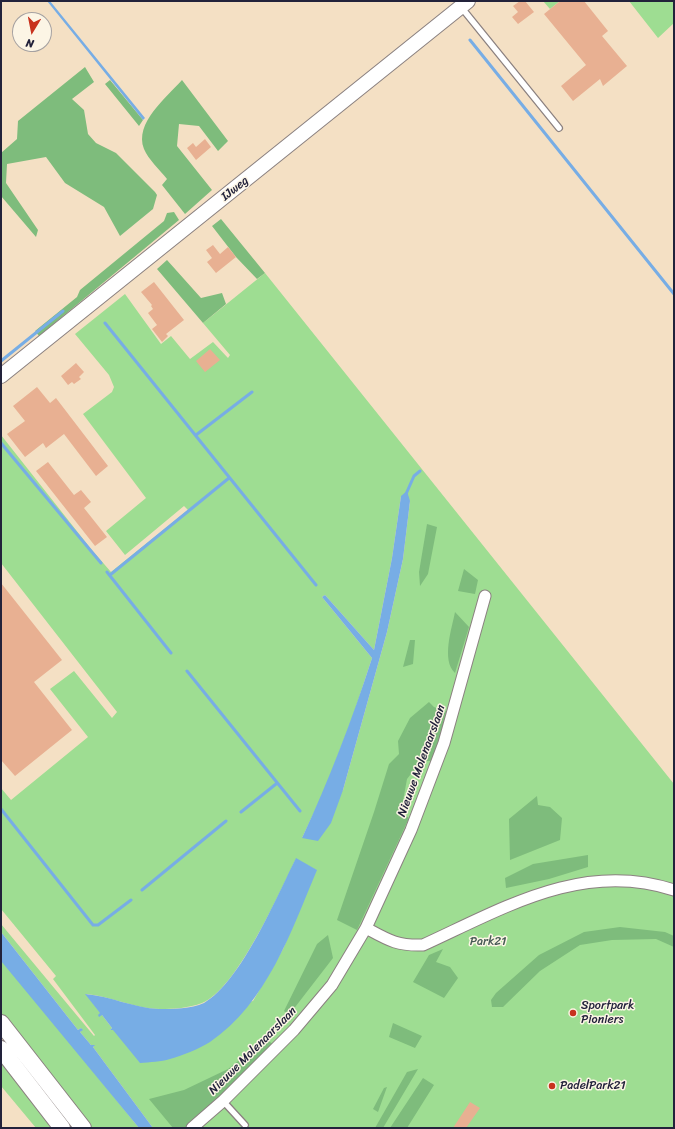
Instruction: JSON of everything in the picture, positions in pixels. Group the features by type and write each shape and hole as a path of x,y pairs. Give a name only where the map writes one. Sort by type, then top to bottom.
{"main road":[{"path":"1,1023 83,1128"},
{"path":"1,1049 62,1128"}],"street":[{"name":"IJweg","path":"1,376 464,4"},
{"name":"Nieuwe Molenaarslaan","path":"192,1128 223,1101 294,1030 332,985 366,928 411,830 444,743 485,596"},
{"path":"366,928 385,939 404,946 423,945 529,897 556,888 596,881 617,880 638,882 674,890"}],"lane":[{"path":"464,4 559,128"},
{"path":"223,1101 245,1125"}],"green space":[{"path":"543,1 560,1 550,9"},
{"path":"629,1 674,1 674,23 658,38"},
{"path":"85,67 94,82 72,99 84,110 88,134 96,143 116,153 155,192 157,195 153,209 120,236 104,207 65,183 46,157 7,164 6,183 38,230 36,237 1,196 1,153 17,139 18,121"},
{"path":"110,80 143,120 139,126 105,84"},
{"path":"182,80 228,141 218,151 199,126 179,124 177,146 212,190 185,214 162,185 167,179 146,153 142,139 143,130 147,120 160,103"},
{"path":"174,212 179,220 39,336 35,331 77,297 80,290 164,221 167,213"},
{"path":"221,219 265,273 257,279 236,257 212,226"},
{"path":"167,260 201,298 222,293 226,304 203,323 157,269"},
{"name":"Park21","path":"265,273 674,784 674,1128 153,1128 93,1047 94,1045 91,1045 80,1032 82,1030 81,1028 78,1030 1,932 1,924 94,1036 95,1035 53,979 56,976 1,909 1,788 11,800 88,737 50,689 74,671 112,718 117,712 1,563 1,435 111,572 188,510 184,506 125,555 106,531 146,498 83,414 112,392 114,387 109,375 75,334 125,294 161,344 171,336 190,359 213,342 228,358 230,355 203,323","holes":["401,496 410,501 403,559 387,632 343,790 302,838 325,789 353,716 372,658 322,597 325,595 374,650 392,558","296,859 316,870 283,949 253,1001 110,1030 112,1028 86,994 105,997 141,1007 160,1009 181,1008 197,1005 215,994 229,979 243,960 268,916"]},
{"path":"427,524 437,527 428,574 420,586 419,572"},
{"path":"464,569 478,580 475,594 458,591"},
{"path":"455,612 469,627 455,673 451,667 448,652"},
{"path":"410,640 415,640 413,664 403,667"},
{"path":"429,702 434,707 450,713 432,761 421,761 407,779 401,812 409,818 357,930 337,920 389,764 399,754 398,741 410,718"},
{"path":"537,796 538,805 550,807 562,818 560,840 510,860 509,819"},
{"path":"588,855 588,867 549,879 506,888 505,878 533,864"},
{"path":"620,927 665,932 674,936 674,947 656,939 612,940 580,945 540,971 503,1007 492,1007 491,1000 496,993 539,955 584,932"},
{"path":"328,935 333,958 289,1015 284,1011 317,944"},
{"path":"443,949 436,962 450,967 458,978 444,998 413,982 429,955"},
{"path":"1,957 139,1128 89,1128 1,1017"},
{"path":"393,1023 422,1036 415,1048 389,1037"},
{"path":"266,1039 274,1045 186,1128 173,1128 149,1099 184,1090 228,1069"},
{"path":"1,1055 56,1128 36,1128 1,1086"},
{"path":"418,1069 383,1128 375,1128 407,1072"},
{"path":"423,1078 434,1085 407,1128 390,1128"},
{"path":"387,1087 378,1112 373,1109 384,1088"}],"water":[{"path":"47,1 50,1 145,118 143,120"},
{"path":"407,491 410,501 403,559 387,632 343,790 331,823 318,841 302,838 340,750 372,658 322,597 325,595 374,650 392,558 401,496"},
{"path":"296,858 317,870 287,941 275,965 262,987 247,1007 230,1026 210,1042 201,1047 167,1060 140,1063 113,1030 110,1030 112,1028 102,1015 99,1017 98,1015 100,1013 85,994 104,997 140,1007 159,1009 188,1008 204,1003 218,992 231,977 244,958 257,937"},
{"path":"1,932 78,1030 81,1028 83,1030 80,1032 91,1045 95,1045 93,1047 153,1128 139,1128 1,961"}],"building":[{"path":"520,1 525,1 534,12 518,24 512,17 518,12 513,6"},
{"path":"560,1 584,1 608,31 602,36 627,66 603,86 600,79 573,101 561,86 586,65 544,14"},
{"path":"205,139 211,147 196,160 187,148 193,143 196,147"},
{"path":"213,245 220,254 228,247 236,257 216,273 207,262 212,258 206,250"},
{"path":"154,282 184,320 166,334 168,336 162,342 152,329 157,325 148,313 153,309 151,306 152,305 141,292"},
{"path":"210,349 220,360 205,372 196,361"},
{"path":"76,363 84,372 79,377 81,379 74,384 72,382 68,385 61,376"},
{"path":"37,387 50,403 56,398 108,466 96,476 64,434 46,448 43,443 25,457 7,434 25,421 13,406"},
{"path":"48,462 74,495 81,490 91,502 84,508 107,537 95,546 36,471"},
{"path":"1,583 62,660 34,682 72,730 15,776 1,760"},
{"path":"470,1102 480,1108 466,1128 453,1128"}],"waterway":[{"path":"470,40 674,294"},
{"path":"1,361 63,311"},
{"path":"105,323 316,585"},
{"path":"196,435 252,392"},
{"path":"1,443 101,563"},
{"path":"406,494 414,476 420,471"},
{"path":"110,575 229,478"},
{"path":"107,572 171,653"},
{"path":"187,671 300,811"},
{"path":"241,812 276,784"},
{"path":"1,809 93,925 98,925 131,900"},
{"path":"142,890 226,821"}],"place":[{"name":"Sportpark Pioniers","path":"573,1013"},
{"name":"PadelPark21","path":"552,1086"}]}
